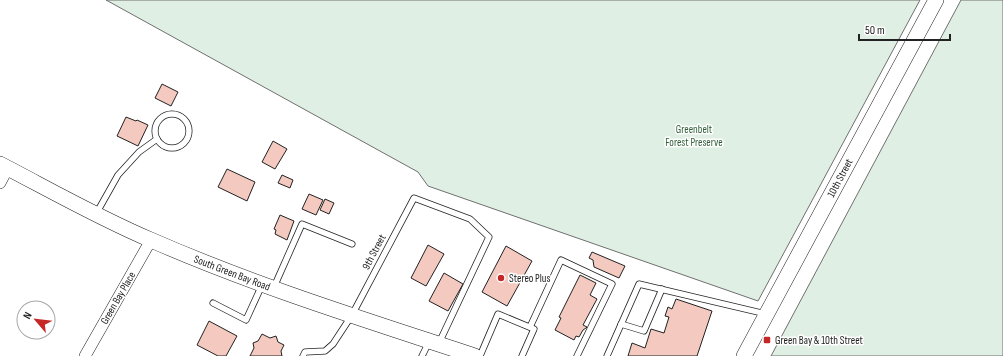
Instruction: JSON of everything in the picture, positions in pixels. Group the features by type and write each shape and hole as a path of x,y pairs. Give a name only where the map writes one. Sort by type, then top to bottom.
{"main road":[{"name":"10th Street","path":"744,356 936,0"},
{"name":"South Green Bay Road","path":"4,166 96,215 151,240 268,287 475,356"}],"street":[{"path":"0,183 4,166"},
{"name":"Green Bay Place","path":"85,356 151,240"}],"lane":[{"path":"174,114 184,119 187,123 189,135 183,145 171,149 157,140 155,129 160,119 164,116 174,114"},
{"path":"96,215 118,175 139,152 157,140"},
{"name":"9th Street","path":"302,356 304,352 325,351 333,344 352,315 414,198 470,219 489,237 434,342"},
{"path":"213,303 246,320 268,287 302,224 352,244"},
{"path":"530,327 562,260 612,284 576,356"},
{"path":"607,356 639,284 767,314"},
{"path":"621,324 644,331 662,290"},
{"path":"480,356 498,314 534,329 522,356"},
{"path":"422,356 434,342"}],"green space":[{"name":"Greenbelt Forest Preserve","path":"106,0 920,0 758,301 428,186 418,172"},
{"path":"961,0 1003,0 1003,356 771,356"}],"building":[{"path":"162,84 178,92 171,106 155,98"},
{"path":"126,117 148,125 138,146 117,136"},
{"path":"273,141 287,149 275,169 262,162"},
{"path":"227,169 255,182 247,201 218,187"},
{"path":"282,175 293,180 290,188 278,183"},
{"path":"309,194 323,200 316,215 302,209"},
{"path":"325,199 334,203 329,214 320,210"},
{"path":"280,215 294,221 287,240 275,234 276,230 274,229"},
{"path":"428,245 444,254 426,286 411,278"},
{"path":"506,246 532,261 507,306 482,292"},
{"path":"592,252 625,266 619,278 594,267 593,260 589,258"},
{"path":"444,273 463,284 448,311 429,301"},
{"path":"580,275 596,283 590,295 597,299 583,325 587,327 583,330 579,337 576,336 574,340 555,330 561,318 559,317"},
{"path":"676,299 712,311 697,356 628,356 632,343 645,348 651,329 664,333 669,317 665,316 668,307 672,309"},
{"path":"209,321 237,336 226,356 218,356 197,345"},
{"path":"262,334 270,338 276,336 278,342 284,345 281,351 282,356 250,356 254,348 253,343 258,341"}],"place":[{"name":"Stereo Plus","path":"501,278"},
{"name":"Green Bay & 10th Street","path":"767,340"}]}
